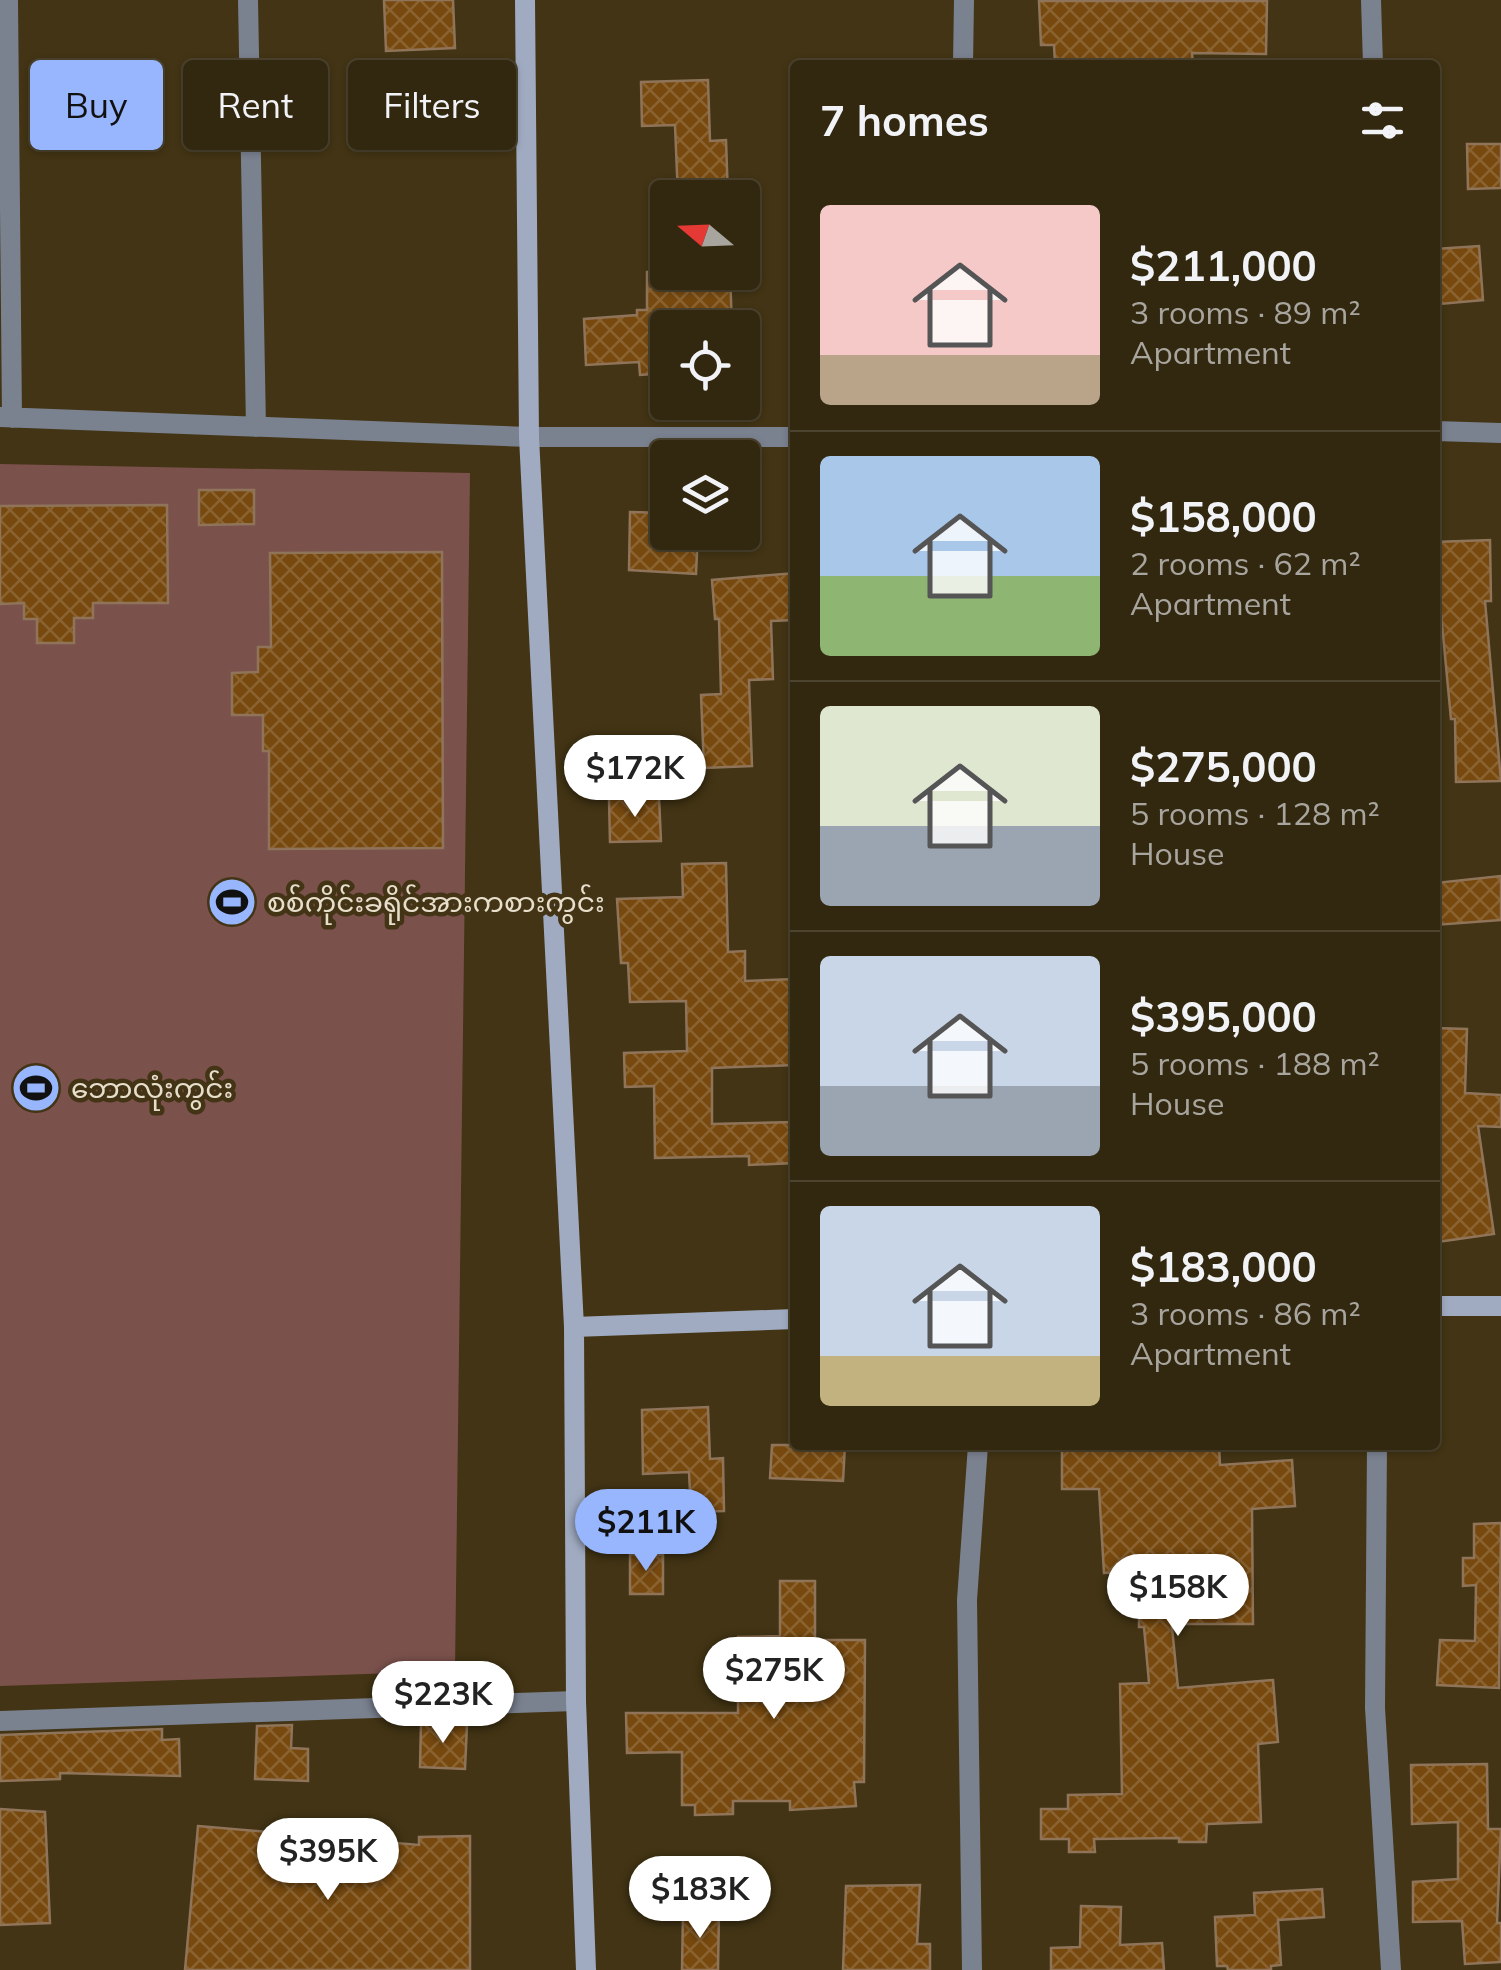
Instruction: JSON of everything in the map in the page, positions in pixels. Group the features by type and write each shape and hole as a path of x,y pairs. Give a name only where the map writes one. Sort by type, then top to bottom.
{"street":[{"path":"8,0 6,418 529,437 790,437"},
{"path":"248,0 256,426"},
{"path":"525,0 529,437 574,1327 576,1701 586,1970"},
{"path":"963,60 964,0"},
{"path":"1370,0 1372,60"},
{"path":"1440,432 1501,432"},
{"path":"1440,1306 1501,1306"},
{"path":"574,1327 790,1320"},
{"path":"972,1970 968,1600 978,1450"},
{"path":"1377,1450 1375,1708 1391,1970"},
{"path":"0,1722 576,1701"}],"shaded area":[{"name":"စစ်ကိုင်းခရိုင်အားကစားကွင်း","path":"0,464 470,473 455,1671 0,1686"}],"building":[{"path":"384,0 453,0 455,48 386,51"},
{"path":"1039,1 1267,1 1266,54 1192,53 1193,60 1055,60 1054,45 1041,45"},
{"path":"708,80 710,141 726,140 727,180 677,180 675,125 642,126 641,82"},
{"path":"1467,144 1501,144 1501,188 1468,189"},
{"path":"1479,246 1483,300 1440,304 1440,249"},
{"path":"647,272 650,290 731,290 731,310 650,310 650,374 640,375 639,362 586,365 584,319 637,315 637,310 647,310"},
{"path":"199,490 254,490 254,524 199,525"},
{"path":"167,505 168,603 93,603 93,618 74,618 74,643 37,643 37,619 24,619 24,603 0,604 0,506"},
{"path":"630,512 650,513 650,550 697,550 696,574 629,570"},
{"path":"1490,540 1491,601 1485,601 1501,781 1456,782 1455,719 1451,719 1440,603 1440,542"},
{"path":"442,552 443,848 269,849 269,751 263,751 263,715 232,715 232,673 258,672 258,647 271,647 270,553"},
{"path":"790,573 790,620 771,621 773,679 749,680 752,766 704,768 701,695 721,694 719,619 715,619 712,580"},
{"path":"659,797 661,841 610,842 609,799"},
{"path":"726,863 728,952 745,951 745,981 790,979 790,1065 712,1068 712,1124 790,1122 790,1163 749,1165 749,1156 655,1158 654,1086 625,1087 624,1053 687,1051 686,1001 630,1002 628,963 621,963 617,899 683,897 682,864"},
{"path":"1501,876 1501,920 1440,925 1440,882"},
{"path":"1440,1028 1467,1029 1465,1093 1501,1095 1501,1127 1478,1126 1494,1234 1440,1242"},
{"path":"708,1407 710,1459 723,1458 724,1511 691,1512 689,1472 643,1474 642,1410"},
{"path":"772,1445 790,1445 790,1450 845,1450 843,1481 770,1478"},
{"path":"1062,1450 1219,1450 1220,1465 1292,1460 1295,1506 1252,1509 1253,1624 1172,1627 1178,1688 1273,1680 1278,1742 1258,1744 1261,1822 1207,1824 1206,1842 1179,1842 1179,1838 1094,1839 1095,1852 1069,1852 1069,1839 1041,1839 1041,1809 1068,1809 1068,1795 1122,1794 1120,1684 1149,1683 1144,1627 1139,1627 1139,1578 1129,1578 1129,1572 1104,1573 1099,1489 1062,1489"},
{"path":"1501,1523 1499,1688 1437,1685 1440,1640 1475,1641 1476,1585 1463,1586 1463,1558 1474,1558 1474,1524"},
{"path":"630,1554 663,1555 663,1594 630,1594"},
{"path":"780,1581 815,1581 815,1640 865,1640 864,1782 854,1782 856,1806 790,1810 790,1801 733,1801 733,1814 695,1815 695,1805 682,1805 682,1752 627,1753 626,1713 738,1713 738,1637 780,1636"},
{"path":"421,1724 467,1725 465,1769 420,1767"},
{"path":"292,1725 291,1748 308,1749 308,1781 255,1779 257,1726"},
{"path":"162,1729 162,1740 179,1739 180,1776 60,1773 60,1779 0,1781 0,1735"},
{"path":"1487,1764 1488,1829 1501,1829 1497,1923 1501,1923 1501,1962 1465,1964 1462,1921 1413,1922 1413,1882 1458,1879 1458,1822 1412,1824 1411,1765"},
{"path":"0,1809 45,1812 50,1923 0,1925"},
{"path":"198,1826 419,1845 419,1837 470,1836 470,1970 185,1970"},
{"path":"920,1885 917,1944 930,1944 930,1970 843,1970 846,1886"},
{"path":"1322,1889 1324,1917 1278,1920 1281,1965 1271,1966 1271,1970 1228,1970 1227,1966 1217,1966 1215,1917 1255,1915 1254,1893"},
{"path":"1081,1906 1121,1907 1120,1945 1162,1943 1164,1970 1051,1970 1051,1948 1080,1947"},
{"path":"683,1912 719,1912 718,1970 682,1970"}],"place":[{"name":"စစ်ကိုင်းခရိုင်အားကစားကွင်း","path":"232,902"},
{"name":"ဘောလုံးကွင်း","path":"36,1088"}]}
